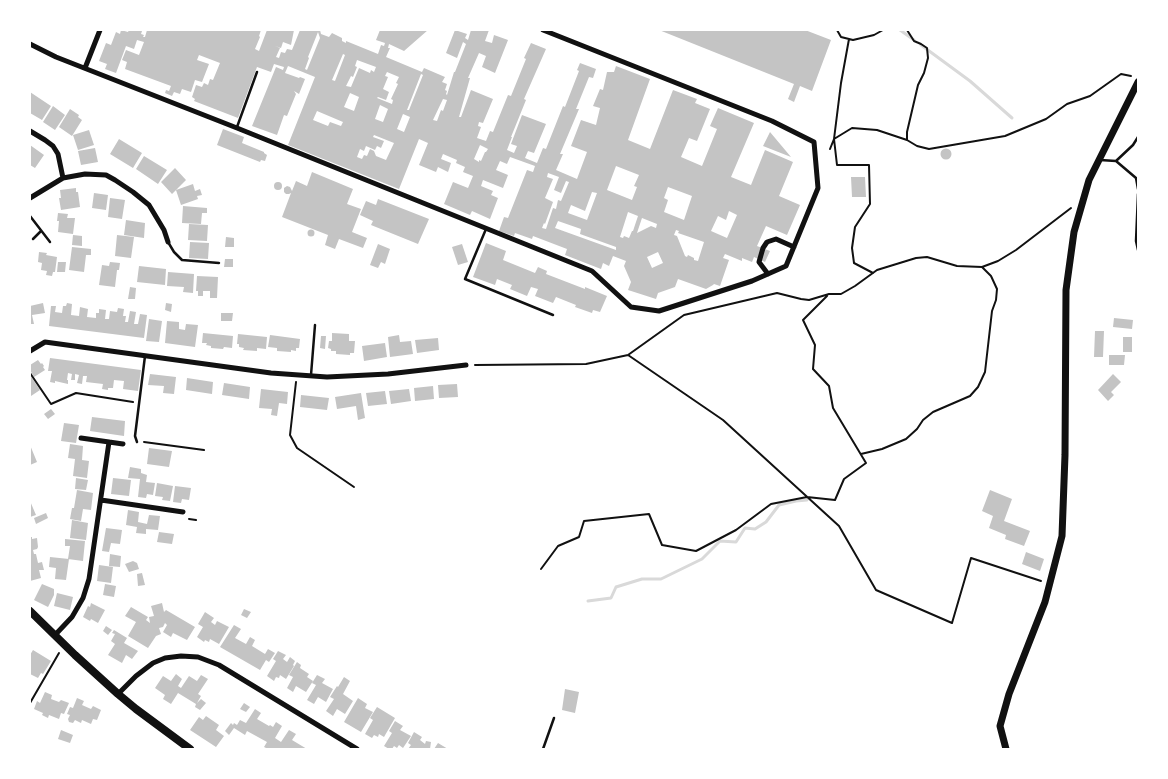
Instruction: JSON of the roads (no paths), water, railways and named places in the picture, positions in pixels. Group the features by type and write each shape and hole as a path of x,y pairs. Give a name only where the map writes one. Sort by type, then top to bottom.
{"main road":[{"path":"30,611 118,694 190,749"}],"street":[{"path":"85,68 100,30"},
{"path":"30,44 56,57 592,272 631,307 659,311 752,281 786,266 818,188 814,142 772,120 558,33 543,30"},
{"path":"1006,749 1000,726 1009,694 1045,602 1062,536 1066,290 1074,232 1089,180 1138,82"},
{"path":"30,131 53,146 58,154 63,178"},
{"path":"30,198 63,178 85,174 106,176 133,192 148,205 164,230 168,242"},
{"path":"768,274 760,262 763,248 767,242 776,239 794,246"},
{"path":"30,351 45,342 297,375 327,377 388,374 466,365"},
{"path":"81,438 123,444"},
{"path":"55,635 72,617 83,598 89,579 109,442"},
{"path":"101,500 183,512"},
{"path":"118,694 136,676 153,663 165,658 181,656 198,657 218,665 357,749"}],"lane":[{"path":"236,128 258,72"},
{"path":"1116,161 1133,145 1138,137"},
{"path":"1099,160 1116,161 1136,178 1138,189"},
{"path":"1138,194 1136,241 1138,250"},
{"path":"30,216 50,242"},
{"path":"486,229 465,279 553,315"},
{"path":"33,239 41,231"},
{"path":"168,242 182,260 219,263"},
{"path":"311,376 315,325"},
{"path":"137,442 135,436 145,356"},
{"path":"543,749 554,718"}],"waterway":[{"path":"900,30 914,40"},
{"path":"921,45 970,81 1012,118"},
{"path":"588,601 611,598 616,587 642,579 661,579 702,559 720,541 736,542 745,528 755,529 766,522 779,505 807,500"}]}
